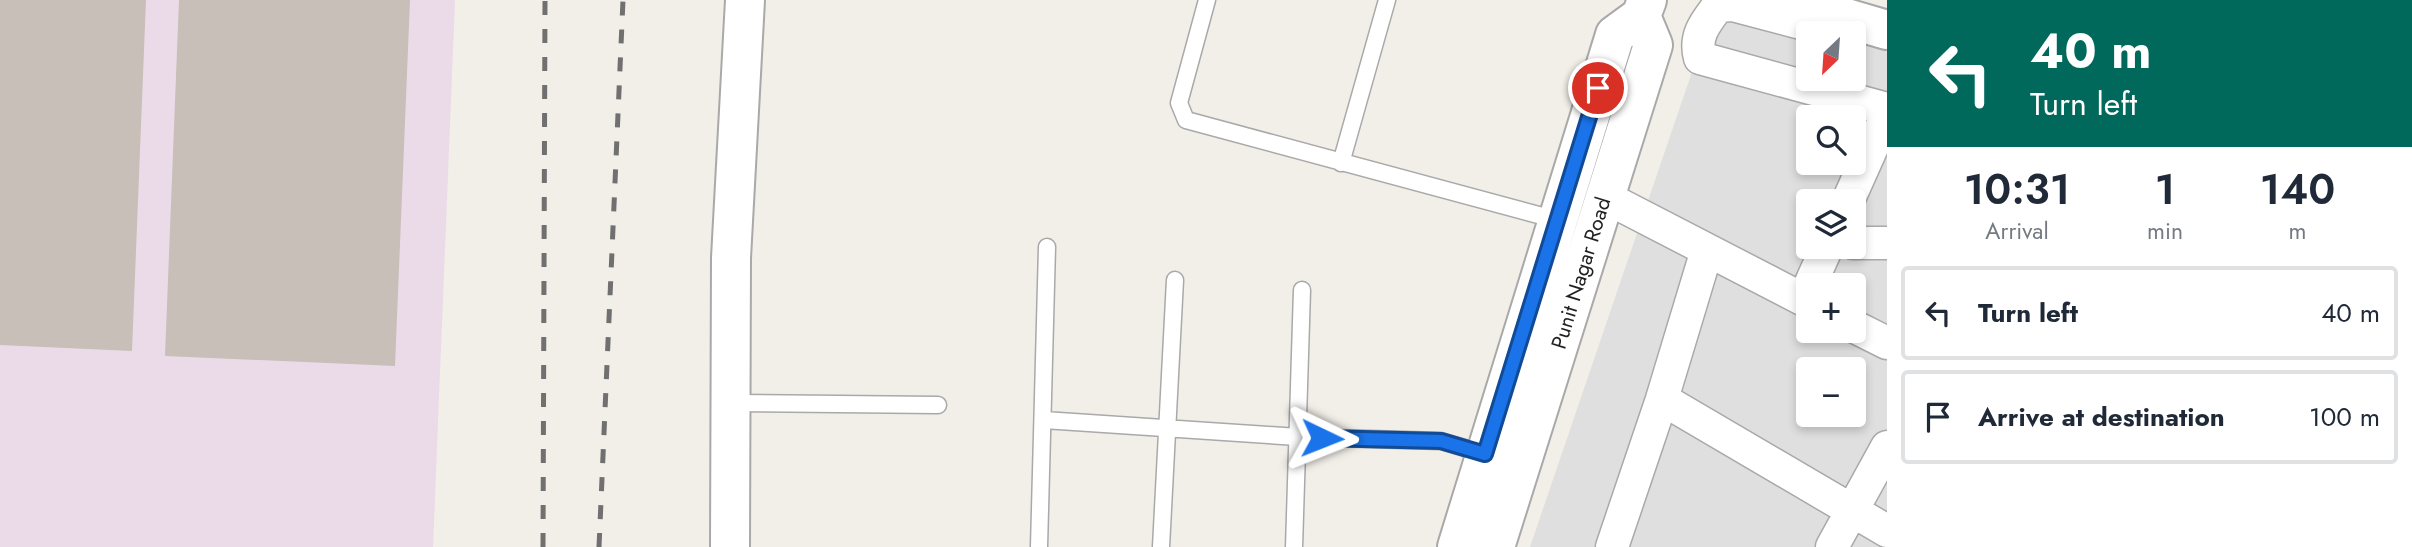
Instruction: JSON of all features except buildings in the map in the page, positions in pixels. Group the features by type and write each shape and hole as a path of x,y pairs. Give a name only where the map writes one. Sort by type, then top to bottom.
{"street":[{"path":"730,547 731,258 745,0"},
{"path":"1786,0 1887,30"},
{"path":"1796,22 1733,5 1718,6 1701,28 1696,44 1700,58 1796,84"},
{"path":"1457,547 1615,35 1644,8"},
{"name":"Punit Nagar Road","path":"1495,547 1653,46 1644,8"},
{"path":"1866,41 1887,47"},
{"path":"1821,91 1887,109"},
{"path":"1853,189 1887,114"},
{"path":"1605,197 1707,250 1796,289"},
{"path":"1866,243 1887,243"},
{"path":"1612,547 1662,399 1707,250"},
{"path":"1866,332 1887,343"},
{"path":"1662,399 1887,531"},
{"path":"1832,547 1887,447"}],"lane":[{"path":"1207,0 1179,103 1186,120 1557,220"},
{"path":"1341,163 1387,0"},
{"path":"1039,547 1047,247"},
{"path":"1161,547 1165,430 1175,280"},
{"path":"1294,547 1303,290"},
{"path":"731,403 938,405"},
{"path":"1044,420 1165,430 1441,441 1485,454"}],"shaded area":[{"path":"0,0 455,0 433,547 0,547"},
{"path":"1755,2 1821,21 1796,21 1796,91 1866,91 1866,34 1887,40 1887,547 1530,547 1710,19"}],"railway":[{"path":"543,547 545,0"},
{"path":"599,547 623,0"}],"route":[{"path":"1322,438 1441,441 1485,454 1598,88"}]}
